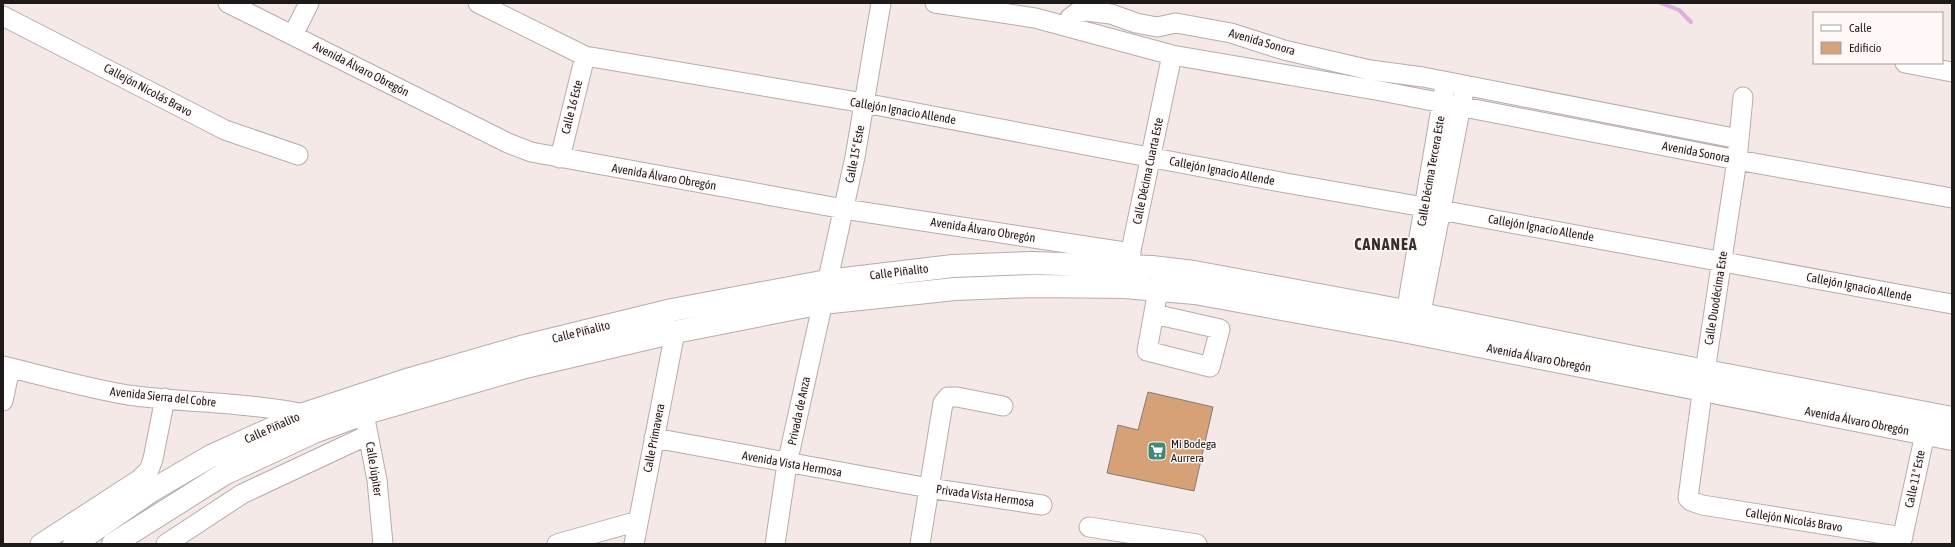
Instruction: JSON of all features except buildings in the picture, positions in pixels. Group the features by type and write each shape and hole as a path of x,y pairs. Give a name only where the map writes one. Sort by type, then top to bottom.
{"main road":[{"name":"Calle Piñalito","path":"363,415 521,346 657,313 827,281 953,266 1032,263 1127,269"},
{"name":"Avenida Álvaro Obregón","path":"1127,269 1152,267 1194,272 1412,323 1704,381 1925,434 1952,439"},
{"name":"Calle Piñalito","path":"74,544 150,491 211,456 309,423 363,415 525,368 675,332 822,303 955,289 1032,286 1127,269"},
{"name":"Avenida Álvaro Obregón","path":"1127,269 1158,290 1195,293 1412,323"},
{"name":"Avenida Álvaro Obregón","path":"1704,381 1927,413 1952,418"},
{"name":"Calle Piñalito","path":"114,544 224,474 309,423"}],"street":[{"name":"Avenida Álvaro Obregón","path":"228,3 508,143 531,152 844,209 1127,269"},
{"path":"293,35 310,3"},
{"name":"Callejón Ignacio Allende","path":"478,3 584,56 864,103 1151,156 1286,183 1432,208 1952,304"},
{"name":"Calle 15ª Este","path":"822,303 844,209 881,3"},
{"path":"935,3 1035,18 1172,54"},
{"name":"Avenida Sonora","path":"1069,27 1070,18 1078,12 1086,10 1111,14 1136,23 1157,27 1176,23 1231,32 1284,50 1370,70 1446,82 1739,139"},
{"name":"Callejón Nicolás Bravo","path":"3,16 225,130 298,155"},
{"name":"Avenida Sonora","path":"1172,54 1381,91 1737,160 1952,198"},
{"name":"Calle Décima Cuarta Este","path":"1127,269 1172,54"},
{"name":"Calle 16 Este","path":"560,158 584,56"},
{"path":"1910,64 1952,72"},
{"name":"Calle Décima Tercera Este","path":"1412,323 1451,105 1446,82"},
{"path":"1451,105 1464,86"},
{"name":"Calle Duodécima Este","path":"1688,498 1737,160 1743,97"},
{"path":"1154,314 1158,290"},
{"name":"Privada de Anza","path":"775,544 787,464 822,303"},
{"name":"Calle Primavera","path":"634,544 675,332"},
{"path":"3,401 6,367"},
{"name":"Avenida Sierra del Cobre","path":"6,367 90,388 130,395 275,408 309,423"},
{"path":"920,544 943,403 948,397 957,397 1003,406"},
{"path":"40,544 140,480 149,470 153,459 165,398"},
{"name":"Calle 11ª Este","path":"1902,541 1925,434 1927,413"},
{"path":"166,544 363,415"},
{"name":"Calle Júpiter","path":"363,415 377,480 383,544"},
{"name":"Avenida Vista Hermosa","path":"654,438 787,464 929,488"},
{"name":"Privada Vista Hermosa","path":"929,488 1042,505"},
{"name":"Callejón Nicolás Bravo","path":"1688,498 1691,501 1702,505 1902,541"},
{"path":"557,544 638,521"},
{"path":"1089,526 1131,539 1197,544"}],"waterway":[{"path":"1661,3 1679,10 1691,22"}],"place":[{"name":"Mi Bodega Aurrera","path":"1157,451"}],"district":[{"name":"CANANEA","path":"1386,244"}]}
